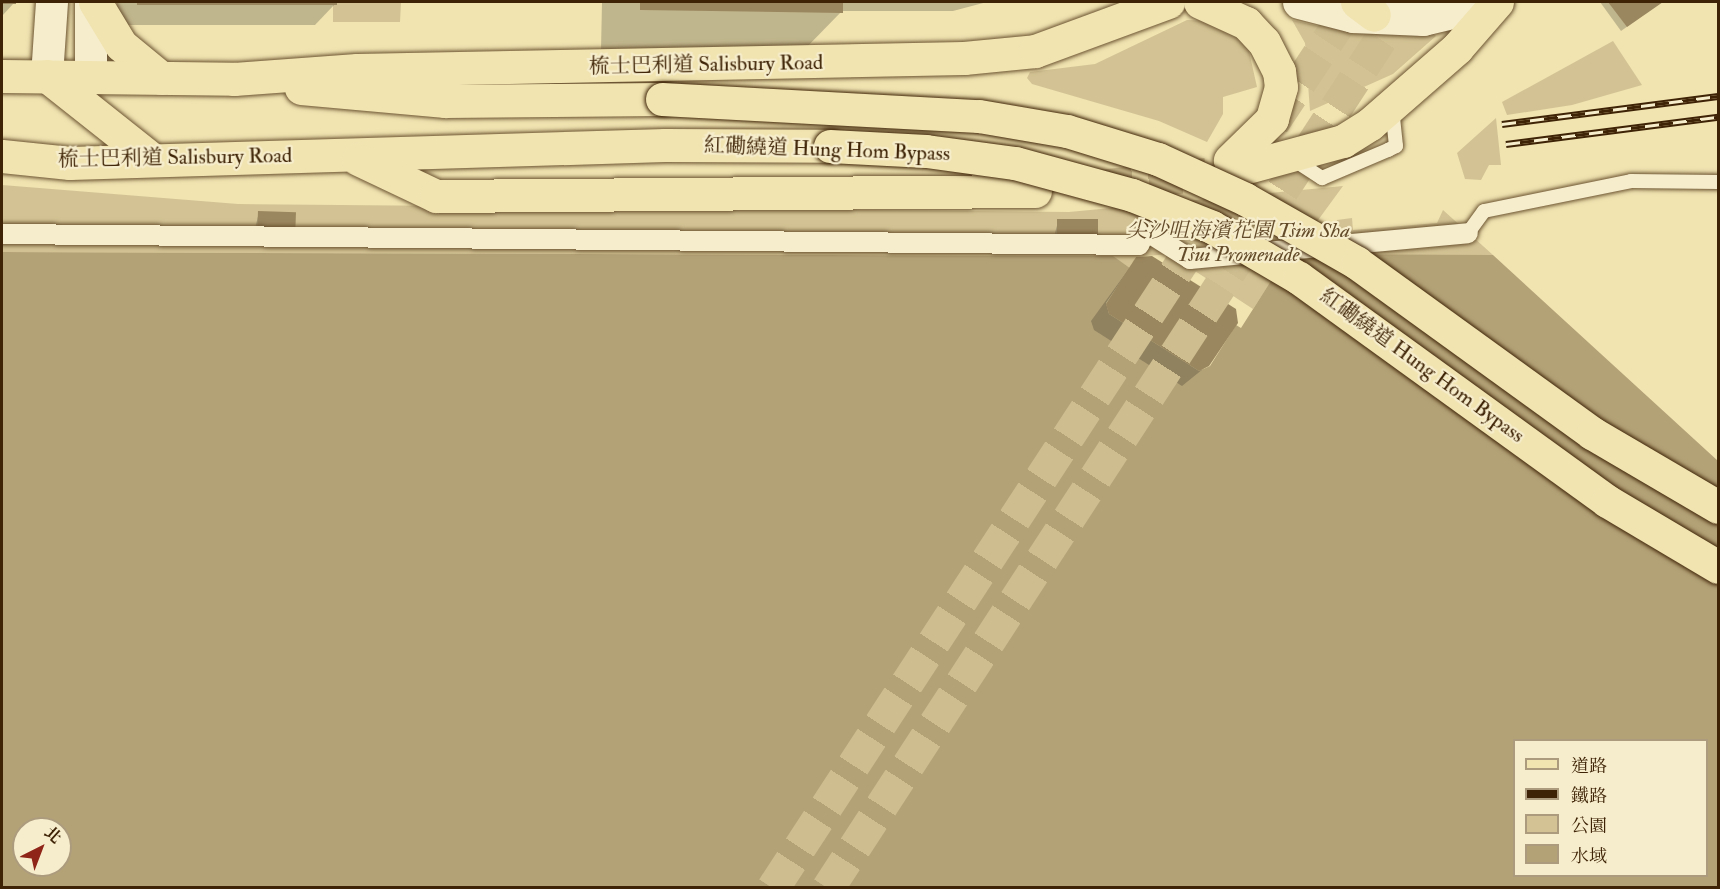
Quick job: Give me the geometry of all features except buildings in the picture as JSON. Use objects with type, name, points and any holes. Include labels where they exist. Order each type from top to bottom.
[{"type":"main road","points":[[93,2],[121,45],[161,78]]},
{"type":"main road","points":[[1069,40],[1104,2]]},
{"type":"main road","name":"梳士巴利道 Salisbury Road","points":[[2,76],[91,79],[234,79],[357,70],[964,58],[1035,51],[1168,2]]},
{"type":"main road","points":[[1200,2],[1246,23],[1264,42],[1279,71],[1281,87],[1272,119],[1233,165],[1290,158],[1342,141],[1402,99],[1495,2]]},
{"type":"main road","points":[[1299,2],[1318,11],[1365,8],[1423,19],[1495,2]]},
{"type":"main road","points":[[47,76],[153,160]]},
{"type":"main road","name":"梳士巴利道 Salisbury Road","points":[[234,79],[445,101]]},
{"type":"main road","name":"紅磡繞道 Hung Hom Bypass","points":[[445,101],[662,99],[979,116],[1067,131],[1158,159],[1245,199],[1358,263],[1592,433],[1719,507]]},
{"type":"main road","name":"紅磡繞道 Hung Hom Bypass","points":[[433,156],[665,145],[959,154],[1043,170],[1157,204],[1241,242],[1299,278],[1607,501],[1719,567]]},
{"type":"main road","name":"梳士巴利道 Salisbury Road","points":[[349,154],[436,196],[1035,191]]},
{"type":"main road","name":"梳士巴利道 Salisbury Road","points":[[2,156],[70,163],[349,154],[433,156]]},
{"type":"street","points":[[47,76],[52,2]]},
{"type":"street","points":[[91,79],[93,2]]},
{"type":"street","points":[[2,234],[1139,244],[1146,231],[1190,259],[1468,233]]},
{"type":"lane","points":[[1468,233],[1484,211],[1631,181],[1719,182]]},
{"type":"green space","points":[[333,2],[401,2],[400,22],[333,22]]},
{"type":"green space","points":[[1187,20],[1212,21],[1234,32],[1248,47],[1257,87],[1223,97],[1223,114],[1207,142],[1159,121],[1032,84],[1027,78],[1030,72],[1095,64]]},
{"type":"green space","points":[[1292,20],[1353,34],[1426,27],[1436,36],[1393,74],[1310,111],[1305,43]]},
{"type":"green space","points":[[1613,41],[1642,85],[1572,105],[1507,115],[1502,102]]},
{"type":"green space","points":[[1496,118],[1501,165],[1489,165],[1481,180],[1465,179],[1457,153]]},
{"type":"green space","name":"尖沙咀海濱花園 Tsim Sha Tsui Promenade","points":[[2,185],[238,204],[1069,212],[1343,186],[1313,227],[1327,235],[1337,220],[1352,218],[1353,230],[1437,223],[1443,210],[1493,255],[1288,255],[1253,309],[1169,254],[1136,257],[1130,268],[1112,256],[2,252]]},
{"type":"water","points":[[2,252],[1113,256],[1130,268],[1106,303],[1109,314],[1199,371],[1210,366],[1236,325],[1241,328],[1288,254],[1493,255],[1718,461],[1718,887],[2,888]]},
{"type":"tunnel","points":[[1273,123],[1353,2]]},
{"type":"tunnel","points":[[828,888],[1405,2]]},
{"type":"tunnel","points":[[773,888],[1243,169]]},
{"type":"tunnel","points":[[1100,186],[1206,174]]},
{"type":"railway","points":[[1502,124],[1718,96]]},
{"type":"railway","points":[[1506,144],[1718,117]]}]
